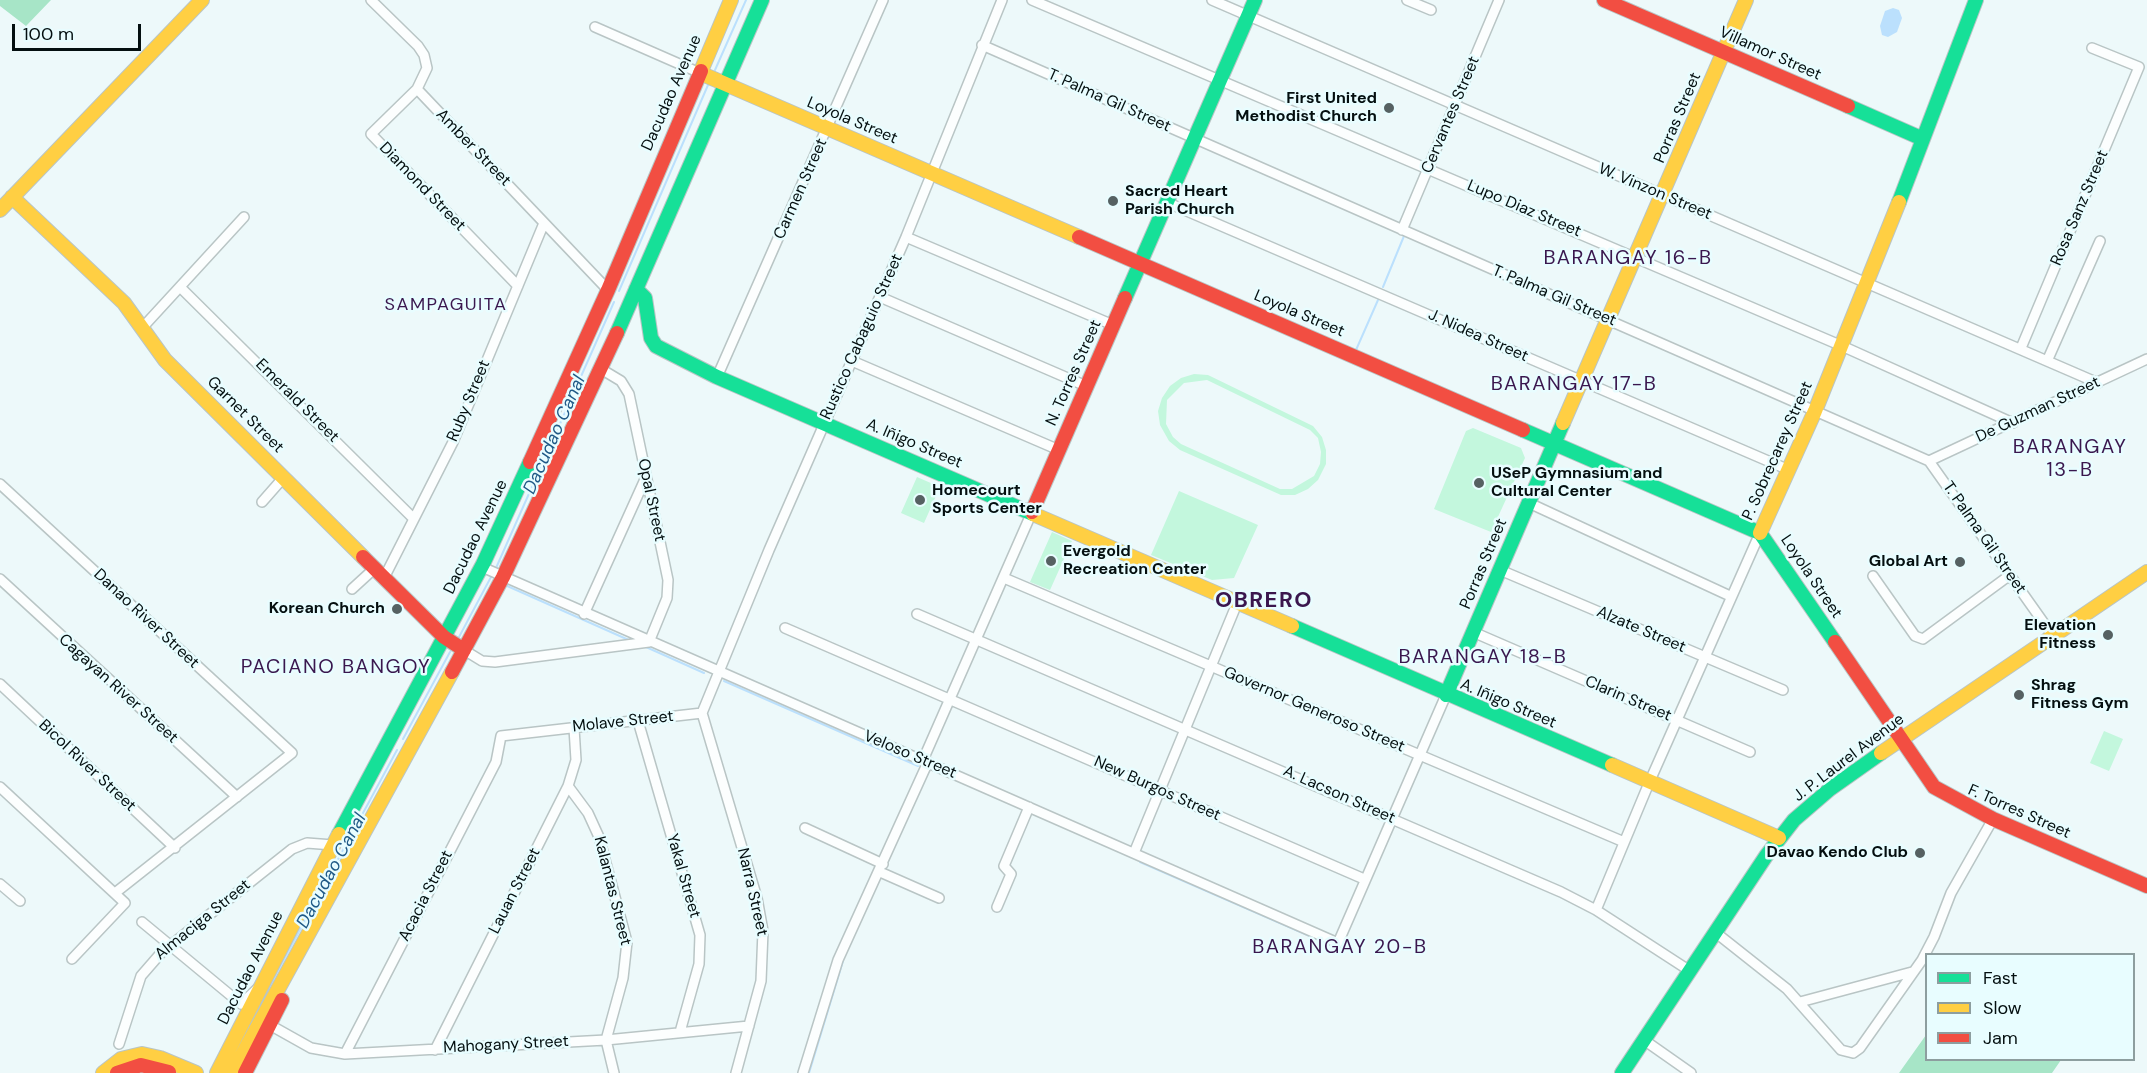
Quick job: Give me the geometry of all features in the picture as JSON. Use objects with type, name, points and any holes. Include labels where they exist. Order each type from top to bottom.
[{"type":"main road","points":[[0,210],[202,0]]},
{"type":"main road","name":"Dacudao Avenue","points":[[218,1073],[258,988],[482,567],[535,455],[608,290],[731,0]]},
{"type":"main road","name":"Dacudao Avenue","points":[[232,1073],[502,578],[601,369],[762,0]]},
{"type":"main road","name":"N. Torres Street","points":[[1032,512],[1255,0]]},
{"type":"main road","name":"Villamor Street","points":[[1604,0],[1923,138]]},
{"type":"main road","name":"Porras Street","points":[[1446,695],[1746,0]]},
{"type":"main road","name":"P. Sobrecarey Street","points":[[1760,533],[1790,470],[1868,284],[1976,0]]},
{"type":"main road","name":"Loyola Street","points":[[699,73],[1760,533],[1900,740]]},
{"type":"main road","name":"Garnet Street","points":[[12,197],[124,303],[165,360],[444,637],[464,650]]},
{"type":"main road","name":"A. Iñigo Street","points":[[636,289],[645,298],[651,338],[656,345],[717,377],[1779,838]]},
{"type":"main road","name":"J. P. Laurel Avenue","points":[[1622,1073],[1715,932],[1779,838],[1794,820],[1821,796],[1900,740],[2147,572]]},
{"type":"main road","name":"F. Torres Street","points":[[1900,740],[1938,791],[1993,819],[2147,886]]},
{"type":"main road","points":[[387,743],[408,754]]},
{"type":"main road","name":"Dacudao Avenue","points":[[245,1073],[283,997],[286,977]]},
{"type":"main road","points":[[103,1073],[121,1059],[142,1054],[160,1058],[196,1073]]},
{"type":"main road","points":[[117,1073],[141,1065],[172,1073]]},
{"type":"street","points":[[371,0],[424,55],[426,75],[417,89]]},
{"type":"street","name":"Carmen Street","points":[[717,377],[883,0]]},
{"type":"street","name":"Rustico Cabaguio Street","points":[[719,673],[906,237],[1002,0]]},
{"type":"street","name":"Lupo Diaz Street","points":[[1032,0],[1842,346],[2013,423]]},
{"type":"street","name":"W. Vinzon Street","points":[[1212,0],[1868,284],[2048,359],[2098,383]]},
{"type":"street","points":[[1407,0],[1431,10]]},
{"type":"street","name":"Cervantes Street","points":[[1402,230],[1499,0]]},
{"type":"street","name":"Loyola Street","points":[[595,27],[699,73]]},
{"type":"street","name":"T. Palma Gil Street","points":[[982,45],[1929,460],[2053,636]]},
{"type":"street","name":"Rosa Sanz Street","points":[[2021,348],[2139,67],[2092,48]]},
{"type":"street","name":"Amber Street","points":[[417,89],[608,290]]},
{"type":"street","name":"Diamond Street","points":[[417,89],[371,134],[518,286]]},
{"type":"street","name":"J. Nidea Street","points":[[1166,202],[1790,470]]},
{"type":"street","points":[[142,327],[244,217]]},
{"type":"street","name":"Ruby Street","points":[[380,571],[413,518],[453,442],[544,223]]},
{"type":"street","points":[[906,237],[1113,326]]},
{"type":"street","points":[[2048,359],[2100,241]]},
{"type":"street","name":"Emerald Street","points":[[180,286],[413,518]]},
{"type":"street","points":[[880,297],[1086,386]]},
{"type":"street","name":"De Guzman Street","points":[[1929,460],[2147,359]]},
{"type":"street","points":[[852,361],[1059,450]]},
{"type":"street","name":"Opal Street","points":[[601,369],[616,376],[629,394],[668,580],[667,598],[649,642]]},
{"type":"street","points":[[262,502],[284,477]]},
{"type":"street","points":[[584,614],[645,477]]},
{"type":"street","name":"Danao River Street","points":[[0,484],[292,753],[237,797]]},
{"type":"street","points":[[1529,503],[1730,596]]},
{"type":"street","name":"N. Torres Street","points":[[803,1073],[842,951],[881,868],[951,698],[1032,512]]},
{"type":"street","name":"P. Sobrecarey Street","points":[[1596,910],[1730,596],[1760,533]]},
{"type":"street","name":"Veloso Street","points":[[482,567],[502,578],[926,761],[1338,943]]},
{"type":"street","name":"Alzate Street","points":[[1500,570],[1783,690]]},
{"type":"street","points":[[352,589],[380,571]]},
{"type":"street","points":[[1873,576],[1915,636],[1923,639],[2010,575]]},
{"type":"street","name":"Governor Generoso Street","points":[[1004,578],[1624,842]]},
{"type":"street","name":"Cagayan River Street","points":[[0,579],[237,797]]},
{"type":"street","points":[[1134,853],[1238,602]]},
{"type":"street","name":"A. Lacson Street","points":[[917,614],[1186,728],[1596,910],[1690,971]]},
{"type":"street","name":"New Burgos Street","points":[[785,628],[951,698],[1364,879]]},
{"type":"street","name":"Clarin Street","points":[[1473,632],[1750,752]]},
{"type":"street","points":[[464,650],[482,661],[495,662],[649,642]]},
{"type":"street","points":[[702,713],[719,673]]},
{"type":"street","name":"Bicol River Street","points":[[0,684],[175,848]]},
{"type":"street","name":"Porras Street","points":[[1338,943],[1446,695]]},
{"type":"street","name":"Molave Street","points":[[501,736],[702,713]]},
{"type":"street","name":"Narra Street","points":[[702,713],[761,917],[763,966],[735,1073]]},
{"type":"street","name":"Yakal Street","points":[[638,720],[700,935],[699,964],[680,1032]]},
{"type":"street","name":"Lauan Street","points":[[435,1050],[568,786],[576,760],[574,728]]},
{"type":"street","name":"Acacia Street","points":[[345,1054],[496,762],[501,736]]},
{"type":"street","name":"Kalantas Street","points":[[568,786],[588,813],[599,837],[627,942],[623,978],[606,1040],[614,1073]]},
{"type":"street","points":[[0,787],[125,903],[72,959]]},
{"type":"street","points":[[115,893],[237,797]]},
{"type":"street","points":[[997,907],[1011,874],[1004,866],[1029,807]]},
{"type":"street","points":[[1715,932],[1757,963],[1800,1002],[1841,1050],[1853,1053],[1860,1048],[1934,937],[1951,893],[1993,819]]},
{"type":"street","points":[[805,828],[939,898]]},
{"type":"street","name":"Almaciga Street","points":[[119,1044],[141,976],[170,945],[292,849],[307,843],[333,846]]},
{"type":"street","points":[[0,884],[20,901]]},
{"type":"street","points":[[142,921],[241,1004],[258,988]]},
{"type":"street","points":[[1800,1002],[1912,972]]},
{"type":"street","name":"Mahogany Street","points":[[270,1025],[311,1047],[345,1054],[606,1040],[749,1026]]},
{"type":"street","points":[[1644,1040],[1691,1073]]},
{"type":"green space","points":[[0,0],[51,0],[26,26],[0,6]]},
{"type":"green space","points":[[1194,374],[1208,375],[1313,426],[1322,437],[1326,450],[1326,464],[1318,480],[1308,489],[1295,495],[1281,495],[1180,450],[1169,441],[1160,425],[1158,411],[1162,398],[1170,386],[1181,378]],"holes":[[[1207,380],[1310,430],[1318,438],[1321,452],[1320,464],[1314,476],[1292,489],[1280,489],[1181,444],[1173,437],[1166,424],[1167,400],[1184,383]]]},
{"type":"green space","name":"USeP Gymnasium and Cultural Center","points":[[1473,428],[1521,448],[1525,458],[1491,532],[1434,509],[1466,431]]},
{"type":"green space","name":"Homecourt Sports Center","points":[[917,477],[940,487],[924,523],[901,513]]},
{"type":"green space","points":[[1179,491],[1258,525],[1234,578],[1212,580],[1151,555]]},
{"type":"green space","name":"Evergold Recreation Center","points":[[1052,532],[1072,541],[1050,590],[1030,582]]},
{"type":"green space","points":[[2104,731],[2123,739],[2109,771],[2090,763]]},
{"type":"green space","points":[[1925,1036],[1925,1061],[2060,1061],[2052,1073],[1899,1073]]},
{"type":"water","points":[[1893,8],[1899,10],[1902,18],[1897,32],[1888,37],[1882,35],[1880,26],[1885,11]]},
{"type":"waterway","name":"Dacudao Canal","points":[[715,70],[746,0]]},
{"type":"waterway","name":"Dacudao Canal","points":[[619,291],[708,85]]},
{"type":"waterway","points":[[1383,287],[1404,236]]},
{"type":"waterway","points":[[1356,350],[1378,300]]},
{"type":"waterway","name":"Dacudao Canal","points":[[496,568],[614,302]]},
{"type":"waterway","name":"Dacudao Canal","points":[[459,637],[491,577]]},
{"type":"waterway","points":[[505,585],[631,641]]},
{"type":"waterway","points":[[646,647],[704,673]]},
{"type":"waterway","name":"Dacudao Canal","points":[[403,739],[450,652]]},
{"type":"waterway","points":[[724,681],[918,766]]},
{"type":"waterway","name":"Dacudao Canal","points":[[267,991],[397,750]]},
{"type":"waterway","points":[[1140,862],[1321,941]]},
{"type":"waterway","points":[[809,1073],[843,961]]},
{"type":"traffic: fast","points":[[617,333],[762,0]]},
{"type":"traffic: fast","points":[[1125,298],[1255,0]]},
{"type":"traffic: fast","points":[[1899,202],[1976,0]]},
{"type":"traffic: fast","points":[[1848,106],[1923,139]]},
{"type":"traffic: fast","points":[[636,289],[645,298],[651,338],[656,346],[717,377],[1033,514]]},
{"type":"traffic: fast","points":[[1446,695],[1563,423]]},
{"type":"traffic: fast","points":[[1523,430],[1760,533],[1835,642]]},
{"type":"traffic: fast","points":[[339,834],[483,564],[530,462]]},
{"type":"traffic: fast","points":[[1292,626],[1612,765]]},
{"type":"traffic: fast","points":[[1622,1073],[1766,856],[1794,820],[1830,789],[1881,753]]},
{"type":"traffic: slow","points":[[0,210],[202,0]]},
{"type":"traffic: slow","points":[[701,71],[731,0]]},
{"type":"traffic: slow","points":[[1563,423],[1746,0]]},
{"type":"traffic: slow","points":[[700,73],[1079,237]]},
{"type":"traffic: slow","points":[[12,197],[124,303],[165,360],[363,557]]},
{"type":"traffic: slow","points":[[1760,533],[1815,411],[1899,202]]},
{"type":"traffic: slow","points":[[1033,514],[1292,626]]},
{"type":"traffic: slow","points":[[1881,753],[2147,572]]},
{"type":"traffic: slow","points":[[232,1073],[452,672]]},
{"type":"traffic: slow","points":[[1612,765],[1779,838]]},
{"type":"traffic: slow","points":[[217,1073],[339,834]]},
{"type":"traffic: slow","points":[[103,1073],[121,1059],[142,1054],[160,1058],[196,1073]]},
{"type":"traffic: jam","points":[[1604,0],[1848,106]]},
{"type":"traffic: jam","points":[[530,462],[608,290],[701,71]]},
{"type":"traffic: jam","points":[[1079,237],[1523,430]]},
{"type":"traffic: jam","points":[[1032,512],[1125,298]]},
{"type":"traffic: jam","points":[[452,672],[503,577],[617,333]]},
{"type":"traffic: jam","points":[[363,557],[444,637],[464,650]]},
{"type":"traffic: jam","points":[[1835,642],[1934,787],[1993,819],[2147,886]]},
{"type":"traffic: jam","points":[[245,1073],[282,1000]]},
{"type":"traffic: jam","points":[[117,1073],[141,1065],[169,1072]]},
{"type":"place","name":"First United Methodist Church","points":[[1389,108]]},
{"type":"place","name":"Sacred Heart Parish Church","points":[[1113,201]]},
{"type":"place","name":"USeP Gymnasium and Cultural Center","points":[[1479,483]]},
{"type":"place","name":"Homecourt Sports Center","points":[[920,500]]},
{"type":"place","name":"Evergold Recreation Center","points":[[1051,561]]},
{"type":"place","name":"Global Art","points":[[1960,562]]},
{"type":"place","name":"Korean Church","points":[[397,609]]},
{"type":"place","name":"Elevation Fitness","points":[[2108,635]]},
{"type":"place","name":"Shrag Fitness Gym","points":[[2019,695]]},
{"type":"place","name":"Davao Kendo Club","points":[[1920,853]]},
{"type":"district","name":"BARANGAY 16-B","points":[[1628,259]]},
{"type":"district","name":"SAMPAGUITA","points":[[446,305]]},
{"type":"district","name":"BARANGAY 17-B","points":[[1574,385]]},
{"type":"district","name":"BARANGAY 13-B","points":[[2070,460]]},
{"type":"district","name":"OBRERO","points":[[1264,601]]},
{"type":"district","name":"BARANGAY 18-B","points":[[1483,658]]},
{"type":"district","name":"PACIANO BANGOY","points":[[336,668]]},
{"type":"district","name":"BARANGAY 20-B","points":[[1340,948]]}]
